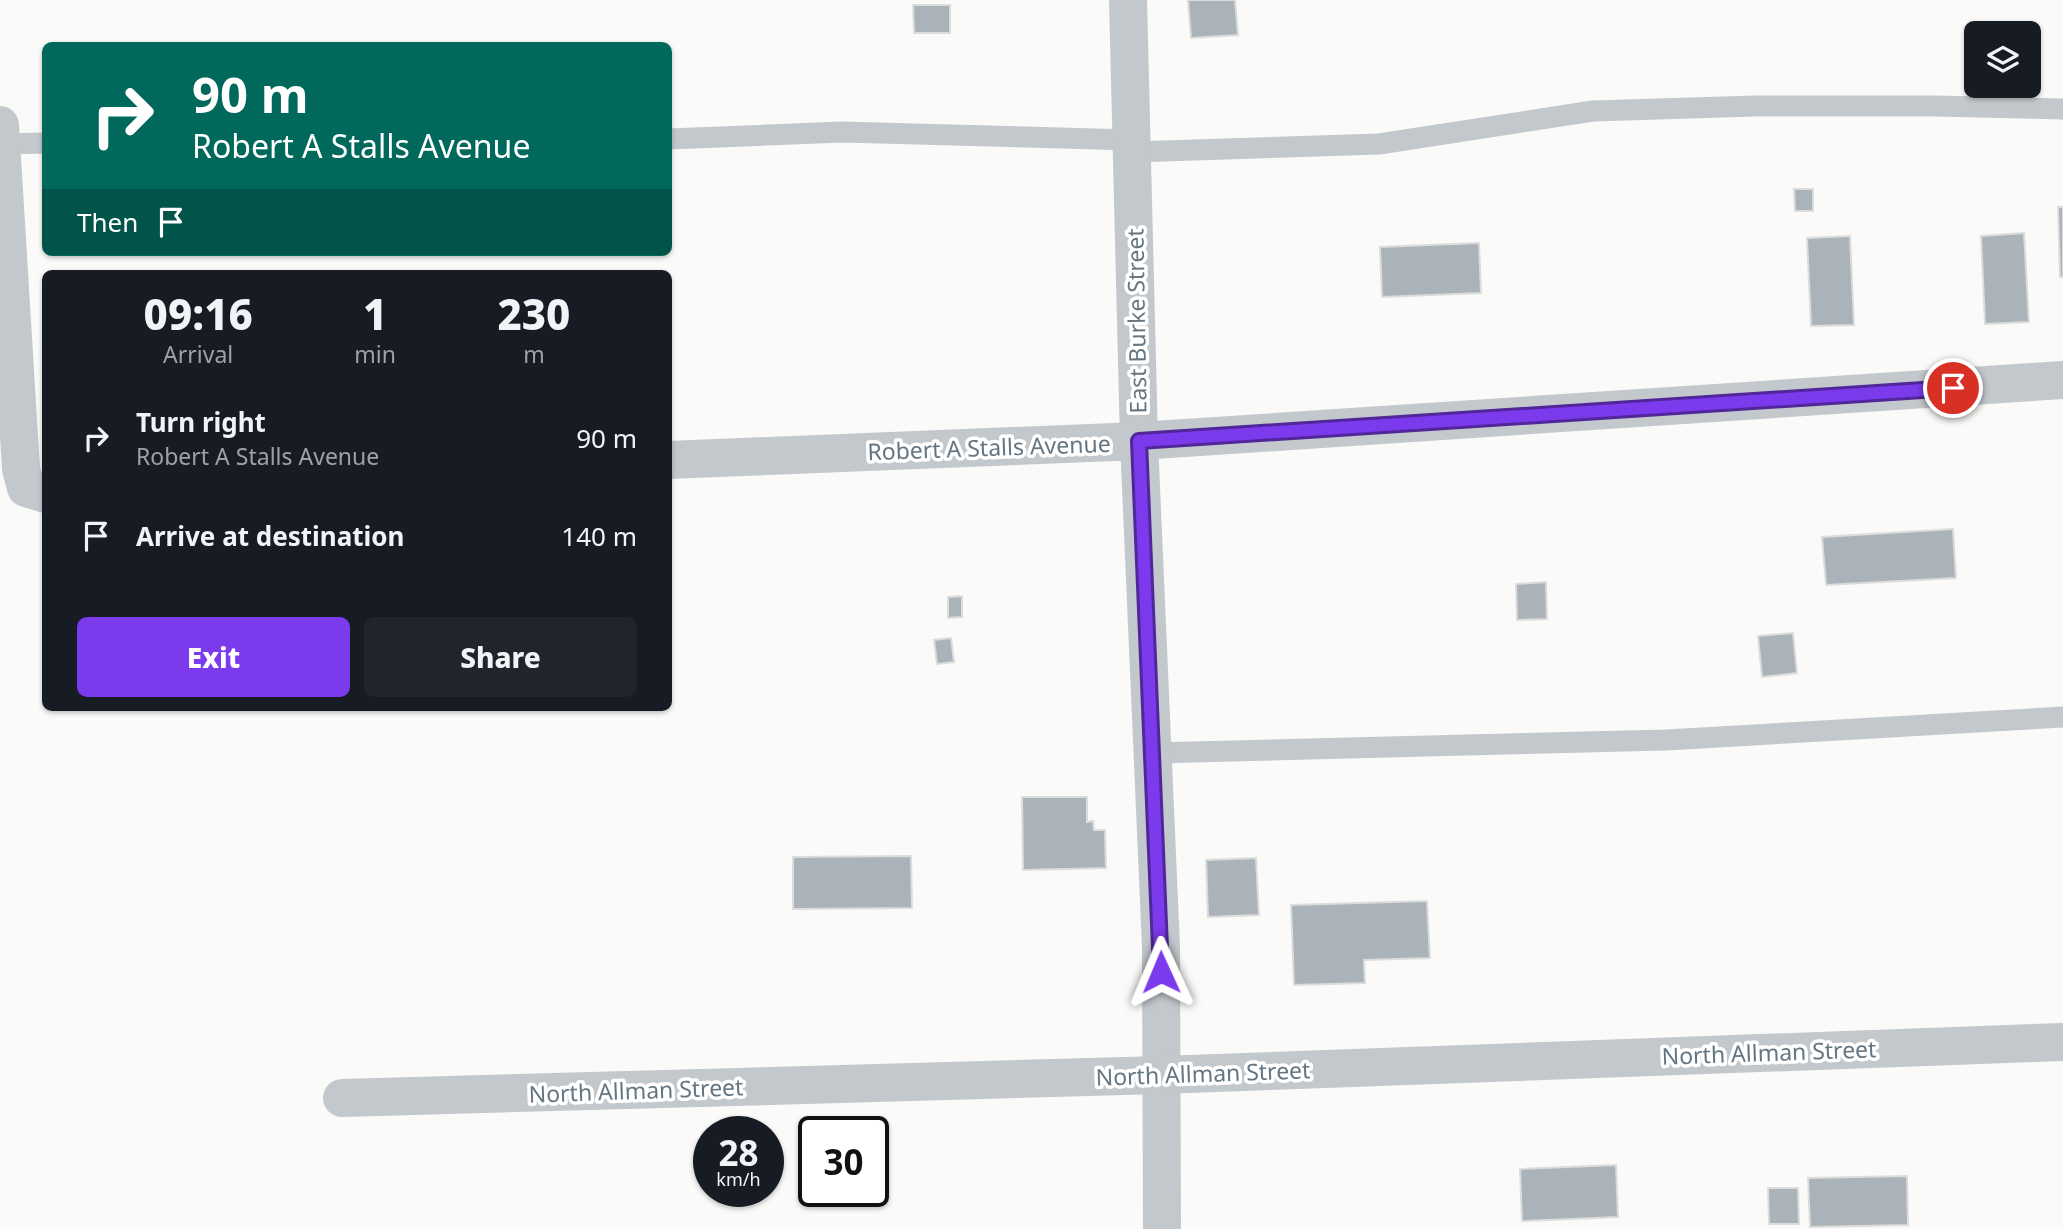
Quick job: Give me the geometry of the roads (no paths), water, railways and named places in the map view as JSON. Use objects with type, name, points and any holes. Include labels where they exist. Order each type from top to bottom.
[{"type":"street","name":"East Burke Street","points":[[1128,0],[1139,441],[1161,947],[1162,1229]]},
{"type":"street","points":[[1,135],[21,469],[36,491]]},
{"type":"street","name":"Robert A Stalls Avenue","points":[[672,460],[1139,441],[2063,380]]},
{"type":"street","name":"North Allman Street","points":[[342,1098],[1161,1075],[2063,1042]]},
{"type":"lane","points":[[672,139],[842,132],[1132,146],[1379,144],[1593,111],[1755,106],[2063,109]]},
{"type":"lane","points":[[1,135],[42,142]]},
{"type":"lane","points":[[1153,753],[1666,740],[2063,718]]}]
